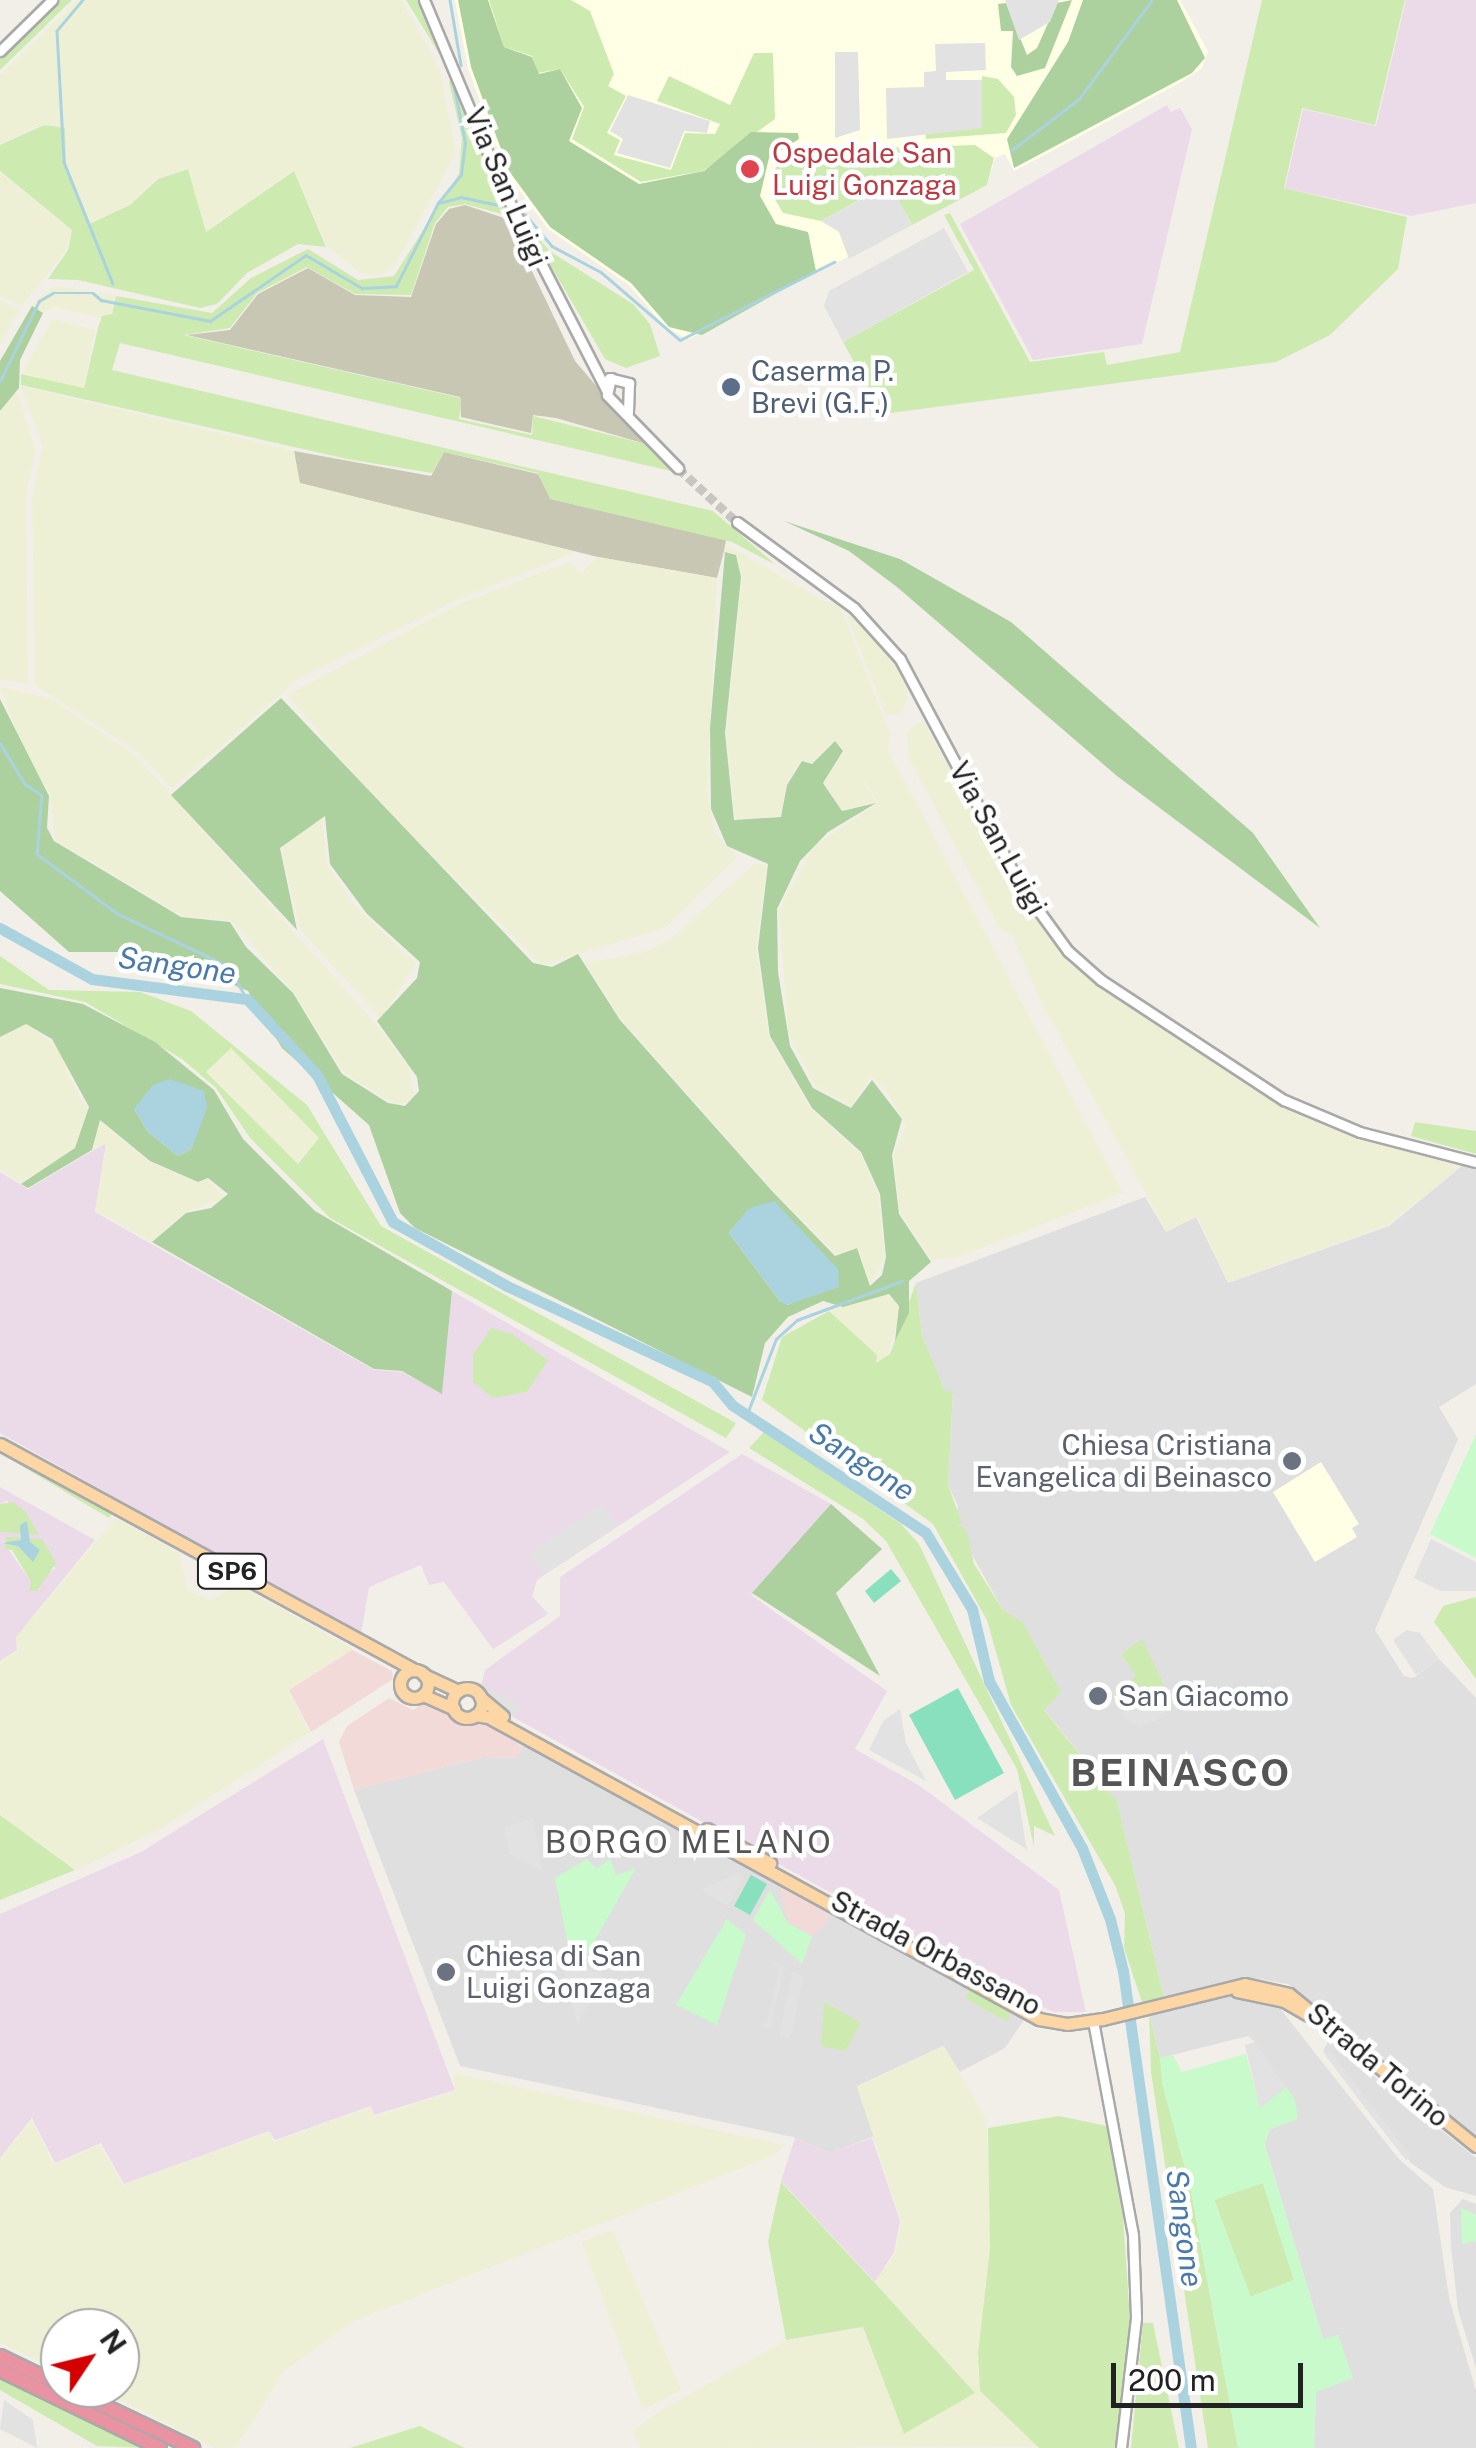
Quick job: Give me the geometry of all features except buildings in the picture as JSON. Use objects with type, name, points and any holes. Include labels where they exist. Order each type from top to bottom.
[{"type":"highway","points":[[0,2356],[40,2375]]},
{"type":"highway","points":[[0,2370],[160,2448]]},
{"type":"highway","points":[[109,2408],[193,2448]]},
{"type":"main road","name":"SP6","points":[[0,1444],[419,1672]]},
{"type":"main road","name":"SP6","points":[[389,1658],[402,1677]]},
{"type":"main road","points":[[419,1672],[423,1695]]},
{"type":"main road","points":[[419,1672],[458,1691],[454,1709],[423,1695],[406,1695],[402,1677],[419,1672]]},
{"type":"main road","name":"Strada Orbassano","points":[[458,1691],[470,1688],[491,1709],[1021,2002],[1093,2020]]},
{"type":"main road","points":[[474,1715],[480,1697]]},
{"type":"main road","name":"Strada Orbassano","points":[[454,1709],[488,1716],[1031,2016],[1058,2024],[1093,2020]]},
{"type":"main road","name":"Strada Torino","points":[[1093,2020],[1259,1984],[1295,1997],[1476,2146]]},
{"type":"main road","name":"Strada Torino","points":[[1218,1991],[1258,1993],[1300,2009],[1476,2156]]},
{"type":"street","points":[[0,51],[52,0]]},
{"type":"street","name":"Via San Luigi","points":[[424,0],[504,191],[565,318],[598,370],[607,392],[620,401],[631,420],[678,468]]},
{"type":"street","name":"Via San Luigi","points":[[598,370],[629,383],[620,401]]},
{"type":"street","points":[[607,392],[611,378]]},
{"type":"street","name":"Via San Luigi","points":[[737,522],[833,590],[900,660],[1020,886],[1068,951],[1101,980],[1284,1100],[1360,1132],[1476,1162]]},
{"type":"street","points":[[1093,2020],[1133,2234],[1136,2318],[1122,2448]]},
{"type":"shaded area","points":[[77,0],[402,0],[440,70],[456,153],[395,265],[380,275],[361,273],[327,246],[294,170],[206,231],[188,168],[157,178],[130,204],[89,223],[67,164],[65,128],[43,124],[0,144],[0,75]]},
{"type":"shaded area","name":"Ospedale San Luigi Gonzaga","points":[[455,0],[1180,0],[1208,51],[1202,68],[1183,81],[1014,171],[1005,154],[995,158],[987,185],[689,339],[667,329],[629,285],[548,229],[506,172],[468,68]]},
{"type":"shaded area","points":[[1005,0],[1059,0],[1050,22],[1019,40]]},
{"type":"shaded area","points":[[1406,0],[1476,0],[1476,203],[1411,216],[1285,188],[1303,109],[1376,126]]},
{"type":"shaded area","points":[[985,43],[986,70],[946,72],[946,80],[982,80],[982,128],[887,139],[886,88],[924,87],[924,72],[936,71],[935,44]]},
{"type":"shaded area","points":[[835,52],[858,52],[860,130],[835,138]]},
{"type":"shaded area","points":[[628,95],[710,121],[707,133],[684,131],[670,168],[617,153],[623,139],[610,131]]},
{"type":"shaded area","points":[[1167,105],[1171,112],[1180,108],[1192,129],[1142,344],[1033,360],[960,224]]},
{"type":"shaded area","points":[[0,172],[71,230],[67,249],[22,306],[0,296]]},
{"type":"shaded area","points":[[890,184],[912,225],[849,259],[839,232],[821,221]]},
{"type":"shaded area","points":[[465,205],[507,219],[575,361],[646,444],[556,418],[533,415],[531,433],[461,417],[460,397],[187,335],[230,330],[258,294],[308,268],[355,295],[411,297],[436,224],[449,209]]},
{"type":"shaded area","points":[[944,228],[968,272],[843,342],[824,306],[829,291]]},
{"type":"shaded area","points":[[53,286],[115,295],[111,314],[100,318],[55,307],[44,312],[32,305]]},
{"type":"shaded area","points":[[0,299],[20,310],[0,344]]},
{"type":"shaded area","points":[[52,319],[95,330],[83,388],[22,373]]},
{"type":"shaded area","points":[[21,386],[294,451],[300,483],[576,552],[457,600],[298,679],[172,789],[140,754],[35,685],[32,495],[43,447]]},
{"type":"shaded area","points":[[17,391],[35,449],[26,495],[28,684],[0,679],[0,413]]},
{"type":"shaded area","points":[[294,451],[431,476],[444,452],[538,474],[551,499],[726,540],[717,578],[598,557],[299,483]]},
{"type":"shaded area","points":[[727,545],[826,602],[838,601],[890,734],[888,750],[1123,1193],[956,1258],[932,1260],[900,1213],[894,1155],[906,1125],[886,1090],[871,1077],[851,1106],[815,1086],[788,1032],[779,910],[814,846],[878,803],[856,766],[876,802],[842,810],[824,783],[844,751],[835,740],[811,763],[801,760],[786,785],[781,816],[735,819],[726,733],[742,577],[737,555],[724,551]]},
{"type":"shaded area","points":[[598,557],[717,578],[707,791],[714,832],[737,857],[665,928],[542,965],[365,788],[287,695],[459,604],[568,562],[581,573]]},
{"type":"shaded area","points":[[851,613],[902,672],[908,698],[901,714],[886,715],[847,616]]},
{"type":"shaded area","points":[[0,687],[51,699],[137,757],[375,1023],[409,1068],[414,1096],[398,1106],[344,1073],[294,993],[231,920],[182,916],[55,840],[50,795],[22,748]]},
{"type":"shaded area","points":[[923,721],[1018,894],[1084,974],[1286,1108],[1348,1135],[1461,1166],[1388,1225],[1228,1282],[1197,1216],[1166,1231],[1037,994],[1012,935],[999,928],[908,757],[907,731]]},
{"type":"shaded area","points":[[322,819],[327,865],[354,905],[416,963],[381,1019],[301,931],[282,854],[286,843]]},
{"type":"shaded area","points":[[754,864],[767,865],[756,948],[769,1037],[811,1109],[860,1153],[878,1195],[885,1257],[870,1284],[858,1247],[836,1254],[774,1191],[621,1019],[585,963],[645,952],[672,938]]},
{"type":"shaded area","points":[[26,1024],[63,1050],[68,1075],[89,1112],[75,1148],[21,1183],[0,1170],[0,1038]]},
{"type":"shaded area","points":[[231,1047],[320,1138],[297,1164],[206,1071]]},
{"type":"shaded area","points":[[100,1121],[149,1162],[198,1183],[207,1179],[225,1198],[185,1212],[151,1242],[95,1211],[107,1143],[93,1150]]},
{"type":"shaded area","points":[[106,1143],[95,1212],[374,1370],[402,1372],[442,1393],[452,1291],[730,1452],[537,1580],[532,1596],[548,1614],[493,1649],[444,1582],[429,1585],[421,1565],[369,1587],[361,1635],[0,1433],[0,1172],[28,1189]]},
{"type":"shaded area","points":[[1463,1165],[1476,1167],[1476,1384],[1439,1407],[1458,1439],[1375,1630],[1404,1676],[1413,1678],[1439,1659],[1476,1698],[1476,2142],[1288,1984],[1253,1978],[1164,1997],[1117,1801],[1044,1709],[1049,1672],[1023,1624],[1003,1610],[956,1526],[958,1506],[948,1485],[953,1393],[945,1391],[922,1335],[916,1283],[1145,1197],[1166,1232],[1196,1217],[1228,1283],[1389,1226]]},
{"type":"shaded area","points":[[882,1293],[897,1301],[897,1324],[888,1356],[875,1364],[829,1311]]},
{"type":"shaded area","points":[[742,1454],[831,1504],[751,1595],[887,1691],[855,1749],[920,1786],[1059,1890],[1086,2012],[1054,2012],[1025,2000],[493,1706],[480,1690],[485,1670],[560,1616],[560,1577]]},
{"type":"shaded area","points":[[1321,1462],[1359,1524],[1352,1528],[1357,1537],[1315,1562],[1273,1492]]},
{"type":"shaded area","points":[[0,1487],[95,1540],[16,1637],[17,1650],[0,1661],[0,1532],[38,1534],[7,1501],[0,1504]],"holes":[[[2,1540],[56,1568],[31,1582]]]},
{"type":"shaded area","points":[[602,1504],[617,1525],[543,1575],[529,1553]]},
{"type":"shaded area","points":[[116,1518],[180,1553],[187,1590],[210,1600],[239,1585],[353,1649],[288,1690],[310,1733],[157,1831],[76,1870],[0,1814],[0,1662],[18,1650],[16,1637]]},
{"type":"shaded area","points":[[1431,1539],[1476,1562],[1476,1591],[1441,1591],[1414,1578]]},
{"type":"shaded area","points":[[1407,1630],[1420,1633],[1439,1659],[1416,1675],[1393,1640]]},
{"type":"shaded area","points":[[352,1650],[392,1671],[393,1679],[311,1732],[289,1690]]},
{"type":"shaded area","points":[[479,1682],[522,1706],[516,1716],[491,1702]]},
{"type":"shaded area","points":[[1172,1687],[1180,1702],[1165,1709],[1167,1716],[1139,1726],[1121,1714]]},
{"type":"shaded area","points":[[389,1698],[413,1710],[426,1702],[462,1724],[487,1723],[523,1747],[516,1758],[484,1757],[354,1790],[339,1742],[347,1726]]},
{"type":"shaded area","points":[[900,1709],[906,1743],[926,1781],[869,1750],[883,1721]]},
{"type":"shaded area","points":[[323,1739],[455,2090],[374,2115],[371,2106],[275,2140],[269,2131],[124,2184],[101,2143],[55,2163],[32,2118],[0,2158],[0,1914],[141,1852]]},
{"type":"shaded area","points":[[526,1742],[1026,2017],[1005,2048],[960,2072],[943,2046],[857,2086],[875,2136],[830,2153],[793,2137],[460,2066],[354,1790],[484,1757],[515,1758]]},
{"type":"shaded area","points":[[1201,1755],[1195,1778],[1169,1786],[1162,1769]]},
{"type":"shaded area","points":[[1017,1790],[1026,1845],[1028,1850],[977,1818]]},
{"type":"shaded area","points":[[533,1819],[543,1872],[510,1854],[504,1827]]},
{"type":"shaded area","points":[[738,1873],[744,1877],[728,1906],[701,1890]]},
{"type":"shaded area","points":[[779,1884],[831,1913],[812,1936],[788,1923]]},
{"type":"shaded area","points":[[561,1954],[603,1976],[577,2025]]},
{"type":"shaded area","points":[[773,1963],[785,1966],[770,2029],[759,2027],[767,2022],[779,1970]]},
{"type":"shaded area","points":[[792,1972],[804,1976],[790,2039],[779,2036]]},
{"type":"shaded area","points":[[1239,1993],[1278,2006],[1398,2158],[1433,2189],[1449,2298],[1476,2391],[1476,2448],[1314,2448],[1316,2392],[1353,2377],[1323,2339],[1265,2145],[1269,2130],[1255,2042],[1248,2036],[1160,2058],[1149,2012]]},
{"type":"shaded area","points":[[1329,2040],[1476,2158],[1476,2196],[1445,2187],[1411,2163],[1323,2051]]},
{"type":"shaded area","points":[[1255,2042],[1286,2087],[1260,2109],[1245,2045]]},
{"type":"shaded area","points":[[944,2046],[986,2119],[1002,2408],[1037,2446],[641,2448],[633,2431],[658,2412],[784,2341],[863,2328],[904,2434],[975,2393],[875,2282],[895,2253],[901,2221],[857,2087]]},
{"type":"shaded area","points":[[1330,2051],[1412,2157],[1406,2160],[1366,2109],[1325,2055]]},
{"type":"shaded area","points":[[452,2075],[784,2145],[775,2155],[352,2322],[284,2371],[236,2448],[215,2448],[136,2408],[140,2408],[140,2308],[40,2308],[40,2361],[0,2343],[0,2159],[32,2120],[54,2165],[100,2145],[123,2185],[269,2132],[274,2142],[370,2107],[374,2117],[456,2091]]},
{"type":"shaded area","points":[[795,2138],[830,2153],[872,2138],[900,2221],[894,2252],[875,2282],[781,2181]]},
{"type":"shaded area","points":[[1463,2199],[1476,2204],[1476,2368],[1458,2310],[1451,2247],[1450,2213]]},
{"type":"shaded area","points":[[613,2230],[681,2390],[643,2410],[582,2242]]},
{"type":"shaded area","points":[[4,2400],[33,2420],[37,2448],[0,2429]]},
{"type":"green space","points":[[60,0],[72,0],[0,70],[0,59]]},
{"type":"green space","points":[[406,0],[417,0],[443,44],[445,63]]},
{"type":"green space","points":[[458,0],[488,0],[504,47],[532,57],[539,74],[560,69],[582,108],[569,141],[639,184],[704,171],[751,132],[798,133],[799,139],[769,158],[760,196],[776,224],[808,232],[816,271],[702,335],[669,327],[631,283],[550,227],[509,171],[471,67]]},
{"type":"green space","points":[[489,0],[571,0],[590,11],[614,74],[608,86],[626,96],[607,133],[620,140],[614,155],[671,170],[685,133],[715,134],[720,124],[657,101],[669,76],[730,105],[754,53],[773,53],[775,119],[703,171],[641,182],[572,139],[584,107],[560,69],[538,73],[532,56],[504,47]]},
{"type":"green space","points":[[1072,0],[1045,68],[1017,76],[1011,67],[1013,31],[1001,31],[998,4],[1006,3],[1027,55],[1037,48],[1057,3]]},
{"type":"green space","points":[[1083,0],[1177,0],[1205,58],[1192,73],[1014,168],[1007,139],[1068,42]]},
{"type":"green space","points":[[1262,0],[1405,0],[1375,125],[1302,108],[1284,188],[1407,217],[1398,269],[1330,335],[1276,362],[883,414],[843,342],[974,270],[944,215],[950,213],[1030,362],[1104,352],[1107,365],[1180,352]]},
{"type":"green space","points":[[454,71],[509,216],[465,204],[448,207],[435,223],[411,295],[355,294],[307,267],[257,293],[230,328],[184,335],[461,398],[459,419],[532,435],[533,416],[646,444],[671,471],[120,343],[112,370],[713,511],[776,565],[732,542],[550,499],[538,473],[444,452],[432,473],[347,459],[21,385],[21,374],[84,388],[102,316],[112,314],[116,296],[212,313],[251,278],[308,249],[358,280],[394,276],[459,174],[462,138],[449,82]]},
{"type":"green space","points":[[982,76],[998,79],[1014,97],[1016,115],[1006,133],[926,139],[925,130],[982,128]]},
{"type":"green space","points":[[44,125],[65,128],[66,164],[89,224],[130,205],[158,179],[188,169],[206,232],[294,171],[326,247],[298,244],[247,273],[217,304],[200,308],[78,280],[48,279],[68,250],[72,230],[0,171],[0,145]]},
{"type":"green space","points":[[975,145],[994,158],[987,185],[912,225],[889,184],[821,221],[783,213],[770,191],[776,167],[793,151]]},
{"type":"green space","points":[[529,228],[551,252],[633,304],[650,324],[660,356],[626,368],[605,359]]},
{"type":"green space","points":[[32,306],[43,313],[20,360],[19,388],[0,411],[0,361]]},
{"type":"green space","points":[[784,521],[900,559],[1011,622],[1253,833],[1320,928],[1117,776],[897,587],[849,551]]},
{"type":"green space","points":[[725,552],[736,555],[741,577],[725,733],[734,820],[781,817],[787,785],[802,761],[812,764],[835,741],[843,751],[823,783],[842,811],[876,803],[828,832],[800,861],[777,909],[778,972],[790,1046],[813,1088],[851,1108],[872,1080],[902,1119],[892,1155],[899,1214],[931,1262],[909,1281],[909,1313],[895,1341],[899,1306],[889,1294],[843,1307],[823,1301],[788,1317],[765,1343],[752,1397],[415,1228],[400,1213],[369,1125],[282,1048],[248,991],[182,963],[130,952],[69,952],[0,891],[0,699],[49,796],[47,828],[54,841],[181,917],[230,922],[246,947],[293,993],[342,1074],[388,1103],[405,1106],[419,1091],[417,1077],[377,1021],[417,978],[420,962],[367,914],[330,864],[325,816],[280,848],[297,930],[171,795],[281,698],[533,963],[552,967],[578,954],[620,1020],[773,1192],[835,1256],[857,1248],[870,1286],[882,1275],[886,1257],[880,1194],[861,1152],[812,1108],[770,1036],[758,948],[768,864],[727,846],[711,809],[710,728]],"holes":[[[739,1221],[818,1291],[788,1305],[780,1301],[729,1233]]]},
{"type":"green space","points":[[0,956],[49,990],[140,992],[191,1011],[307,1105],[381,1226],[736,1423],[726,1438],[330,1218],[251,1139],[216,1088],[182,1059],[85,1002],[0,984]],"holes":[[[231,1048],[319,1138],[298,1164],[206,1072]]]},
{"type":"green space","points":[[0,988],[83,1004],[155,1042],[214,1090],[243,1139],[315,1211],[452,1291],[442,1394],[402,1371],[374,1369],[152,1242],[186,1213],[211,1208],[228,1194],[208,1178],[198,1182],[150,1161],[100,1120],[92,1150],[28,1188],[21,1184],[75,1148],[89,1107],[52,1039],[26,1024],[0,1037]],"holes":[[[134,1109],[195,1132],[192,1148],[178,1156],[148,1132]]]},
{"type":"green space","points":[[1415,1122],[1476,1131],[1476,1154],[1411,1136]]},
{"type":"green space","points":[[916,1283],[922,1335],[945,1391],[953,1392],[948,1485],[962,1523],[956,1526],[966,1528],[974,1564],[1003,1610],[1023,1623],[1061,1692],[1044,1710],[1117,1801],[1164,1997],[1142,2002],[1124,1948],[1125,1914],[1116,1887],[1011,1705],[987,1620],[933,1524],[762,1400],[782,1337],[829,1311],[877,1355],[876,1363],[890,1354]]},
{"type":"green space","points":[[491,1328],[512,1334],[548,1360],[527,1392],[493,1398],[473,1382],[473,1355]]},
{"type":"green space","points":[[764,1432],[901,1524],[919,1544],[1055,1836],[1034,1826],[1034,1847],[1017,1769],[886,1541],[863,1519],[749,1448]]},
{"type":"green space","points":[[1476,1434],[1476,1558],[1430,1534]]},
{"type":"green space","points":[[0,1453],[112,1514],[109,1518]]},
{"type":"green space","points":[[13,1502],[26,1512],[39,1535],[0,1532],[0,1504]]},
{"type":"green space","points":[[831,1504],[882,1549],[836,1593],[880,1676],[752,1593]]},
{"type":"green space","points":[[6,1537],[42,1539],[56,1563],[37,1591],[29,1591],[31,1582],[12,1550],[5,1549]]},
{"type":"green space","points":[[891,1569],[901,1581],[874,1603],[865,1591]]},
{"type":"green space","points":[[1476,1597],[1476,1679],[1434,1622],[1443,1606]]},
{"type":"green space","points":[[1142,1639],[1164,1685],[1150,1695],[1142,1684],[1131,1691],[1127,1683],[1136,1676],[1121,1654]]},
{"type":"green space","points":[[958,1688],[1004,1773],[955,1800],[909,1715]]},
{"type":"green space","points":[[0,1815],[75,1870],[0,1900]]},
{"type":"green space","points":[[587,1859],[596,1869],[610,1859],[616,1875],[636,1868],[587,1954],[568,1944],[555,1878]]},
{"type":"green space","points":[[751,1875],[767,1884],[750,1915],[734,1906]]},
{"type":"green space","points":[[770,1890],[788,1923],[812,1936],[802,1964],[753,1920]]},
{"type":"green space","points":[[727,1919],[746,1935],[717,2025],[676,2005]]},
{"type":"green space","points":[[970,1989],[1010,2012],[1008,2022],[965,1998]]},
{"type":"green space","points":[[824,2002],[861,2023],[845,2051],[821,2046]]},
{"type":"green space","points":[[1149,2012],[1191,2191],[1238,2448],[1208,2448],[1151,2072]]},
{"type":"green space","points":[[1246,2054],[1260,2108],[1286,2087],[1295,2100],[1298,2119],[1269,2130],[1265,2145],[1323,2339],[1338,2335],[1353,2378],[1316,2392],[1314,2448],[1238,2448],[1191,2191],[1162,2084],[1160,2058],[1173,2055],[1182,2072]],"holes":[[[1263,2183],[1294,2280],[1251,2297],[1214,2200]]]},
{"type":"green space","points":[[1059,2116],[1107,2126],[1122,2202],[1130,2319],[1116,2448],[1039,2448],[980,2391],[978,2353],[990,2249],[988,2128]]},
{"type":"green space","points":[[781,2182],[975,2393],[904,2434],[863,2327],[786,2340],[768,2241]]},
{"type":"green space","points":[[1263,2183],[1294,2280],[1250,2297],[1214,2199]]},
{"type":"green space","points":[[1461,2208],[1476,2215],[1476,2241],[1462,2244]]},
{"type":"green space","points":[[1143,2323],[1153,2323],[1179,2448],[1131,2448]]},
{"type":"green space","points":[[0,2377],[40,2396],[40,2408],[64,2408],[147,2448],[97,2446],[0,2390]]},
{"type":"green space","points":[[420,2426],[465,2448],[350,2448]]},
{"type":"water","points":[[170,1079],[204,1091],[207,1108],[192,1148],[178,1156],[148,1132],[134,1109],[153,1085]]},
{"type":"water","points":[[774,1201],[838,1269],[839,1287],[787,1305],[780,1301],[729,1233],[748,1209]]},
{"type":"water","points":[[27,1521],[30,1542],[40,1550],[33,1562],[18,1546],[2,1543],[21,1540],[20,1525]]},
{"type":"waterway","points":[[83,0],[57,31],[64,162],[113,284]]},
{"type":"waterway","points":[[450,0],[461,65]]},
{"type":"waterway","points":[[1012,150],[1079,99],[1152,0]]},
{"type":"waterway","points":[[0,381],[39,301],[53,293],[93,293],[101,300],[210,321],[306,255],[362,288],[396,286],[438,203],[461,175],[465,143],[452,78]]},
{"type":"waterway","points":[[439,203],[461,197],[499,205]]},
{"type":"waterway","points":[[525,214],[552,246],[601,272],[680,340],[834,262]]},
{"type":"waterway","points":[[0,743],[25,784],[42,795],[37,854],[118,914],[228,966],[247,999]]},
{"type":"waterway","name":"Sangone","points":[[0,928],[92,979],[247,999],[317,1075],[393,1222],[507,1286],[712,1381],[732,1405],[926,1533],[972,1609],[989,1681],[1082,1848],[1110,1919],[1123,1971],[1191,2448]]},
{"type":"waterway","points":[[747,1414],[776,1339],[797,1320],[902,1281]]},
{"type":"tunnel","points":[[678,468],[737,522]]},
{"type":"place","name":"Ospedale San Luigi Gonzaga","points":[[750,169]]},
{"type":"place","name":"Caserma P. Brevi (G.F.)","points":[[731,387]]},
{"type":"place","name":"Chiesa Cristiana Evangelica di Beinasco","points":[[1292,1461]]},
{"type":"place","name":"San Giacomo","points":[[1098,1696]]},
{"type":"place","name":"Chiesa di San Luigi Gonzaga","points":[[446,1972]]},
{"type":"district","name":"BEINASCO","points":[[1181,1773]]},
{"type":"district","name":"BORGO MELANO","points":[[689,1842]]}]
